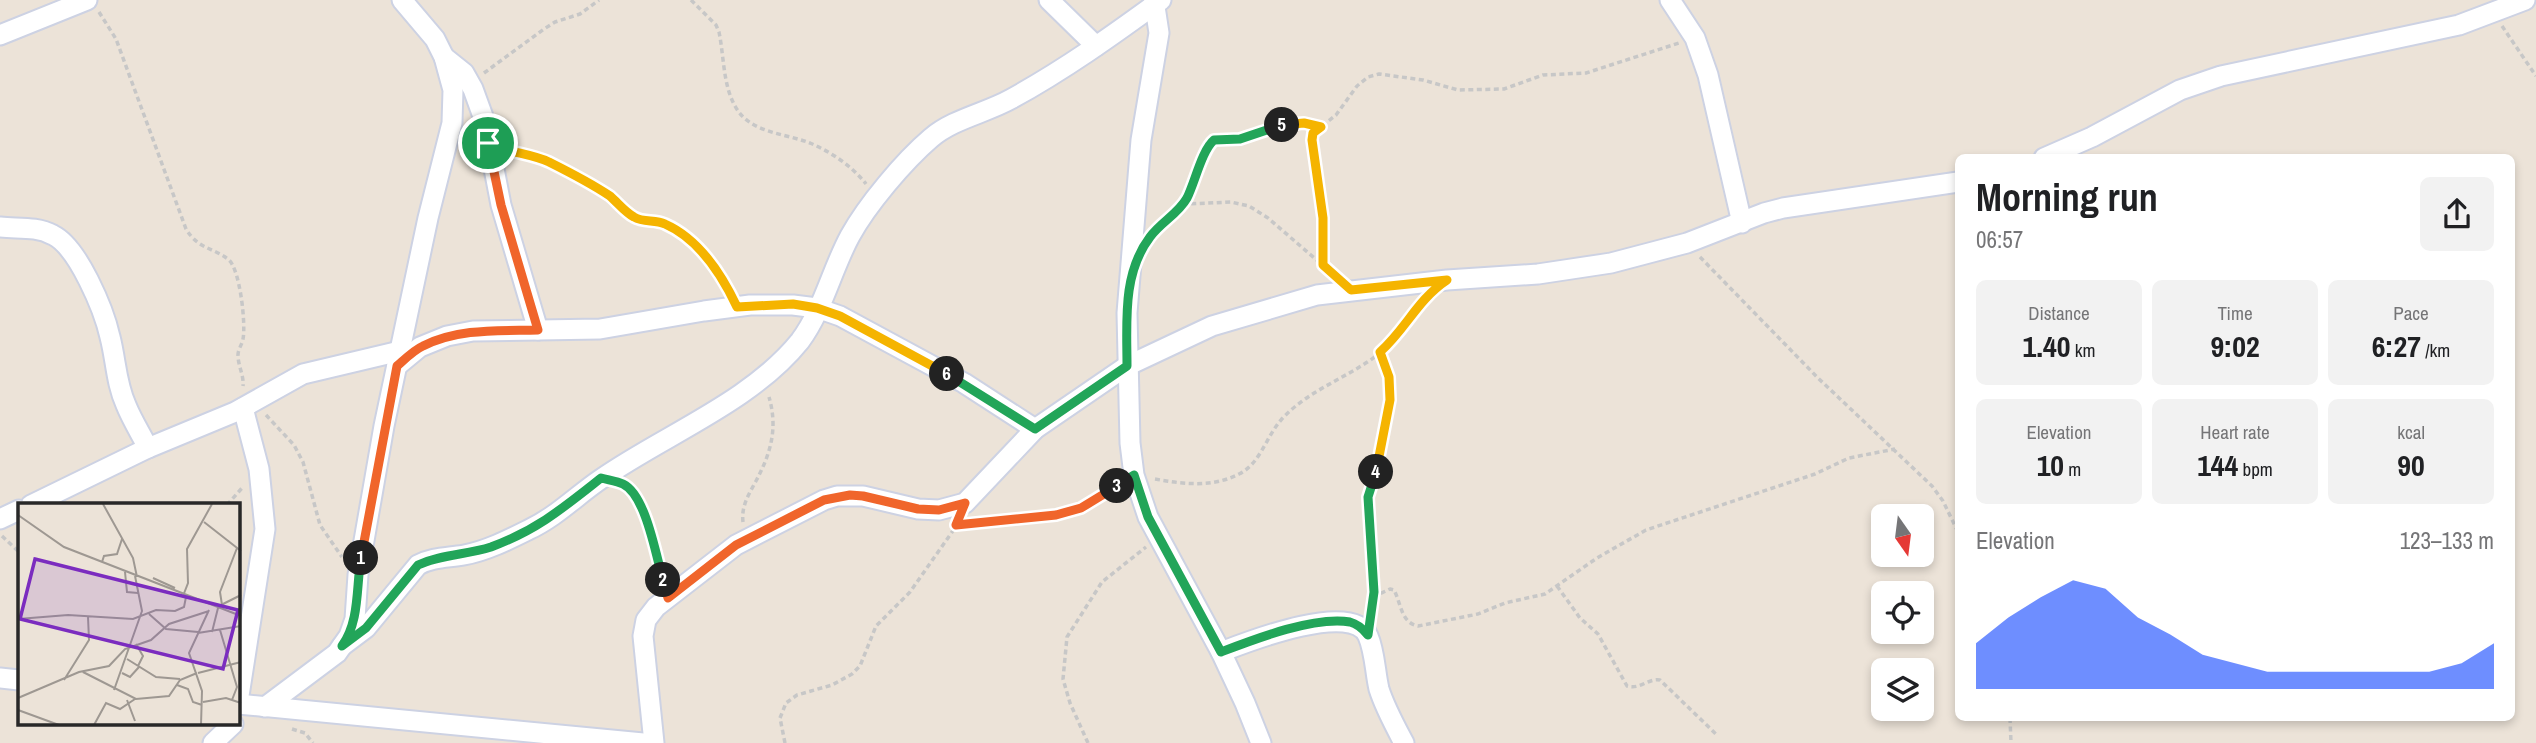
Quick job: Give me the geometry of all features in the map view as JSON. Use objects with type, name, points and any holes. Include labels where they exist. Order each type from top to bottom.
[{"type":"street","points":[[246,708],[337,653],[349,636],[355,619],[358,575],[398,358],[428,218],[452,123],[453,90],[444,57],[435,38],[402,0]]},
{"type":"street","points":[[1049,0],[1096,46]]},
{"type":"street","points":[[1670,0],[1695,38],[1714,93],[1742,223]]},
{"type":"street","points":[[2053,154],[2092,137],[2180,90],[2209,79],[2459,25],[2525,0]]},
{"type":"street","points":[[342,646],[366,628],[418,565],[429,559],[465,555],[530,529],[564,509],[601,478],[691,425],[763,378],[802,338],[850,236],[874,201],[931,138],[954,124],[1014,98],[1096,46],[1157,2]]},
{"type":"street","points":[[1157,2],[1159,33],[1136,182],[1136,220],[1127,313],[1130,443],[1134,475],[1148,517],[1221,652],[1261,743]]},
{"type":"street","points":[[0,35],[92,5]]},
{"type":"street","points":[[444,57],[464,73],[485,122],[501,205],[538,330]]},
{"type":"street","points":[[654,743],[643,636],[646,620],[656,607],[736,545],[813,505],[837,496],[863,496],[918,509],[939,510],[965,503],[1035,429],[1127,366],[1212,326],[1317,295],[1583,268],[1687,243],[1764,213],[1807,203],[1955,182]]},
{"type":"street","points":[[0,227],[39,229],[56,236],[82,270],[110,336],[125,405],[148,448]]},
{"type":"street","points":[[35,503],[148,448],[243,407],[303,374],[398,358],[447,336],[472,331],[600,329],[737,307],[793,304],[840,316],[964,383],[1035,429]]},
{"type":"street","points":[[243,407],[260,469],[265,529],[246,708]]},
{"type":"street","points":[[0,519],[18,510]]},
{"type":"street","points":[[1221,652],[1259,637],[1325,622],[1350,622],[1360,626],[1368,635],[1380,691],[1404,743]]},
{"type":"street","points":[[0,678],[18,680]]},
{"type":"street","points":[[246,708],[643,743]]},
{"type":"street","points":[[212,743],[231,726]]},
{"type":"path","points":[[470,83],[544,29],[555,22],[580,14],[599,0]]},
{"type":"path","points":[[691,0],[716,25],[729,90],[734,106],[743,117],[752,125],[812,144],[838,158],[865,182],[874,201]]},
{"type":"path","points":[[92,5],[116,39],[186,229],[192,239],[203,248],[230,261],[236,272],[243,323],[243,339],[238,357],[243,380],[243,407],[279,427],[294,445],[303,462],[320,525],[358,575]]},
{"type":"path","points":[[2493,13],[2536,76]]},
{"type":"path","points":[[1323,265],[1323,218],[1313,133],[1336,115],[1357,86],[1368,77],[1379,74],[1423,80],[1458,90],[1504,89],[1543,75],[1586,73],[1695,38]]},
{"type":"path","points":[[1180,209],[1214,140],[1240,139],[1292,123],[1321,127]]},
{"type":"path","points":[[488,143],[500,149],[547,161],[609,196],[637,219],[644,222],[661,222],[683,235],[710,262],[737,307]]},
{"type":"path","points":[[1150,237],[1187,204],[1202,201],[1249,206],[1268,218],[1351,290]]},
{"type":"path","points":[[1687,243],[1818,378],[1932,486],[1955,526]]},
{"type":"path","points":[[956,525],[1056,515],[1091,503],[1134,475],[1206,485],[1241,473],[1255,460],[1276,426],[1299,402],[1371,360],[1392,340],[1423,299]]},
{"type":"path","points":[[1368,635],[1373,597],[1368,497],[1379,463],[1390,400],[1389,377],[1380,352]]},
{"type":"path","points":[[748,539],[743,522],[744,506],[767,459],[774,433],[772,405],[763,378]]},
{"type":"path","points":[[1373,597],[1390,589],[1394,590],[1405,619],[1418,626],[1478,614],[1515,600],[1532,599],[1545,594],[1646,530],[1815,474],[1849,458],[1895,449]]},
{"type":"path","points":[[601,478],[629,488],[641,505],[668,598]]},
{"type":"path","points":[[785,743],[780,718],[786,703],[797,695],[832,685],[852,674],[860,666],[876,626],[910,592],[956,525],[965,503]]},
{"type":"path","points":[[0,534],[18,551]]},
{"type":"path","points":[[1088,743],[1070,703],[1063,679],[1067,636],[1102,582],[1158,536]]},
{"type":"path","points":[[1557,586],[1580,618],[1598,634],[1627,686],[1634,688],[1656,679],[1660,680],[1718,736]]},
{"type":"path","points":[[2010,721],[2011,743]]},
{"type":"path","points":[[284,728],[305,733],[313,743]]},
{"type":"route","points":[[1292,123],[1321,127],[1313,133],[1312,152],[1323,218],[1323,265],[1351,290],[1447,280],[1430,292],[1380,352],[1389,377],[1390,400],[1379,463],[1368,497],[1374,592],[1368,635],[1360,626],[1350,622],[1325,622],[1259,637],[1221,652],[1148,517],[1134,475],[1081,508],[1022,520],[956,525],[965,503],[939,510],[918,509],[863,496],[837,496],[813,505],[736,545],[668,598],[641,505],[629,488],[601,478],[564,509],[530,529],[465,555],[429,559],[418,565],[366,628],[342,646],[355,619],[358,575],[397,366],[421,347],[447,336],[472,331],[538,330],[501,205],[488,143],[500,149],[547,161],[609,196],[631,216],[644,222],[667,224],[696,246],[710,262],[737,307],[793,304],[840,316],[964,383],[1035,429],[1127,366],[1127,313],[1131,272],[1150,237],[1180,209],[1199,173],[1210,143],[1218,138],[1240,139],[1255,132],[1292,123]]}]
